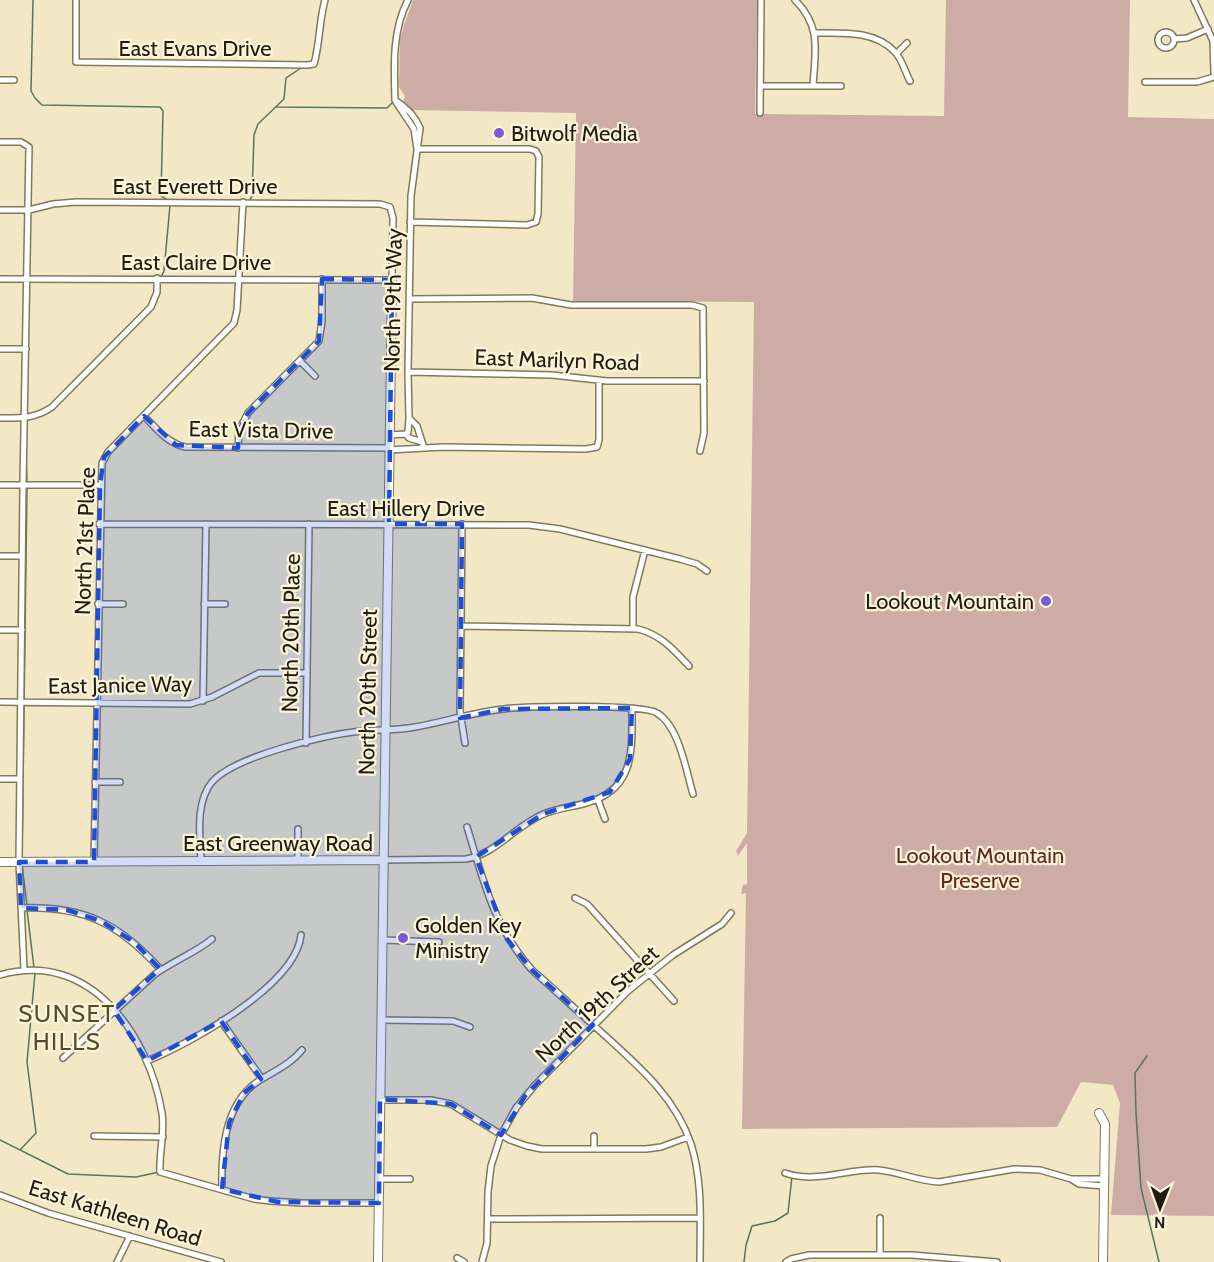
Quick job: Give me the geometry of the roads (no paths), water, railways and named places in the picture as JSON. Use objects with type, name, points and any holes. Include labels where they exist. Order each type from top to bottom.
[{"type":"street","name":"East Evans Drive","points":[[76,0],[76,62],[314,64],[325,0]]},
{"type":"street","name":"North 19th Way","points":[[408,0],[402,11],[396,34],[395,100],[405,106],[417,120],[420,136],[411,196],[408,372],[409,418],[417,426],[423,445]]},
{"type":"street","points":[[760,113],[761,0]]},
{"type":"street","points":[[795,0],[806,11],[815,33],[813,86]]},
{"type":"street","points":[[1145,82],[1197,82],[1214,75],[1213,41],[1194,0]]},
{"type":"street","points":[[1174,39],[1187,38],[1208,29]]},
{"type":"street","points":[[815,33],[861,34],[876,38],[897,53],[909,81]]},
{"type":"street","points":[[897,53],[907,43]]},
{"type":"street","points":[[0,80],[14,80]]},
{"type":"street","points":[[761,86],[841,86]]},
{"type":"street","points":[[0,142],[21,142],[29,147],[19,862],[24,969]]},
{"type":"street","points":[[411,222],[527,225],[536,222],[539,157],[536,151],[530,148],[417,149]]},
{"type":"street","name":"East Everett Drive","points":[[0,210],[28,210],[53,204],[76,202],[380,204],[390,207]]},
{"type":"street","name":"North 21st Place","points":[[94,862],[102,463],[104,458],[231,327],[237,310],[243,202]]},
{"type":"street","name":"North 20th Street","points":[[378,1262],[393,218],[390,207]]},
{"type":"street","points":[[0,418],[25,418],[43,414],[51,407],[99,355],[151,307],[157,292],[158,278]]},
{"type":"street","name":"East Claire Drive","points":[[0,279],[392,280]]},
{"type":"street","points":[[238,448],[239,430],[244,419],[319,341],[322,322],[322,279]]},
{"type":"street","points":[[410,299],[532,298],[571,305],[692,305],[703,308],[704,433],[700,451]]},
{"type":"street","points":[[0,349],[26,349]]},
{"type":"street","points":[[300,361],[315,376]]},
{"type":"street","name":"East Marilyn Road","points":[[408,372],[552,375],[599,380],[704,381]]},
{"type":"street","name":"East Vista Drive","points":[[144,416],[165,438],[176,445],[193,448],[410,450],[423,445],[586,449],[597,447],[599,440],[599,380]]},
{"type":"street","points":[[389,435],[406,434],[409,418]]},
{"type":"street","name":"East Vista Drive","points":[[406,434],[423,445]]},
{"type":"street","points":[[410,450],[412,439]]},
{"type":"street","points":[[0,485],[100,485]]},
{"type":"street","name":"East Hillery Drive","points":[[99,524],[462,524],[554,528],[698,564],[706,571]]},
{"type":"street","points":[[203,701],[206,524]]},
{"type":"street","name":"North 20th Place","points":[[306,743],[309,524]]},
{"type":"street","points":[[462,524],[460,718],[465,743]]},
{"type":"street","points":[[633,628],[633,597],[645,550]]},
{"type":"street","points":[[0,556],[22,556]]},
{"type":"street","points":[[98,604],[123,604]]},
{"type":"street","points":[[204,604],[225,604]]},
{"type":"street","points":[[461,626],[633,628],[654,634],[665,641],[689,666]]},
{"type":"street","points":[[0,630],[22,630]]},
{"type":"street","name":"East Janice Way","points":[[0,702],[190,704],[203,701],[259,673],[306,673]]},
{"type":"street","points":[[605,819],[598,800],[618,784],[628,768],[632,708]]},
{"type":"street","points":[[201,861],[201,804],[205,793],[224,772],[238,765],[306,743],[342,734],[412,728],[503,709],[646,708],[656,712],[671,726],[693,794]]},
{"type":"street","points":[[0,779],[20,779]]},
{"type":"street","points":[[95,782],[120,782]]},
{"type":"street","name":"East Greenway Road","points":[[0,862],[383,860],[476,857],[495,847],[543,814],[598,800]]},
{"type":"street","points":[[467,827],[485,888],[499,925],[507,939],[532,970],[657,1086],[669,1101],[688,1137],[698,1179],[700,1262]]},
{"type":"street","points":[[298,830],[298,860]]},
{"type":"street","points":[[575,898],[587,904],[674,1001]]},
{"type":"street","points":[[21,908],[67,910],[101,921],[134,942],[161,970]]},
{"type":"street","name":"North 19th Street","points":[[482,1262],[487,1243],[490,1175],[501,1135],[525,1096],[593,1025],[650,972],[688,944],[722,924],[730,913]]},
{"type":"street","points":[[147,1061],[192,1041],[261,993],[277,977],[298,948],[301,934]]},
{"type":"street","points":[[63,1058],[161,970],[212,939]]},
{"type":"street","points":[[382,940],[439,942]]},
{"type":"street","points":[[0,975],[24,969],[69,976],[90,988],[129,1026],[147,1061],[163,1115],[160,1172],[254,1199],[278,1202],[379,1203]]},
{"type":"street","points":[[381,1020],[453,1021],[470,1027]]},
{"type":"street","points":[[222,1021],[262,1079]]},
{"type":"street","points":[[222,1189],[223,1149],[233,1112],[244,1093],[292,1060],[302,1050]]},
{"type":"street","points":[[380,1100],[431,1100],[451,1104],[501,1135],[527,1146],[542,1149],[646,1149],[661,1147],[688,1137]]},
{"type":"street","points":[[224,1108],[233,1112]]},
{"type":"street","points":[[1099,1113],[1105,1124],[1100,1183],[1103,1262]]},
{"type":"street","points":[[94,1136],[163,1137]]},
{"type":"street","points":[[594,1136],[594,1149]]},
{"type":"street","points":[[785,1173],[800,1176],[825,1176],[880,1170],[927,1182],[939,1182],[1026,1169],[1040,1170],[1082,1182],[1100,1183]]},
{"type":"street","points":[[380,1179],[410,1179]]},
{"type":"street","name":"East Kathleen Road","points":[[0,1195],[48,1213],[221,1262]]},
{"type":"street","points":[[488,1219],[700,1218]]},
{"type":"street","points":[[880,1218],[880,1255]]},
{"type":"street","points":[[117,1262],[130,1236]]},
{"type":"street","points":[[786,1262],[791,1258],[809,1255],[928,1256],[997,1262]]},
{"type":"street","points":[[457,1258],[464,1262]]},
{"type":"waterway","points":[[33,0],[31,91],[35,98],[42,105],[160,107],[163,111],[161,196],[169,201]]},
{"type":"waterway","points":[[249,202],[252,196],[254,135],[258,124],[284,99],[286,78],[301,68]]},
{"type":"waterway","points":[[276,107],[387,108],[394,101]]},
{"type":"waterway","points":[[161,277],[164,271],[170,205]]},
{"type":"waterway","points":[[26,454],[27,483]]},
{"type":"waterway","points":[[22,858],[27,487]]},
{"type":"waterway","points":[[22,865],[27,905]]},
{"type":"waterway","points":[[27,910],[34,968]]},
{"type":"waterway","points":[[20,1150],[36,1133],[27,1062],[35,973]]},
{"type":"waterway","points":[[1147,1056],[1135,1073],[1136,1113],[1141,1188],[1159,1262]]},
{"type":"waterway","points":[[0,1140],[68,1174],[136,1177],[159,1172]]},
{"type":"waterway","points":[[744,1262],[752,1226],[775,1221],[788,1213],[792,1176]]},
{"type":"place","name":"Bitwolf Media","points":[[499,133]]},
{"type":"place","name":"Lookout Mountain","points":[[1046,601]]},
{"type":"place","name":"Golden Key Ministry","points":[[403,938]]},
{"type":"district","name":"SUNSET HILLS","points":[[67,1027]]},
{"type":"park label","name":"Lookout Mountain Preserve","points":[[980,868]]}]
